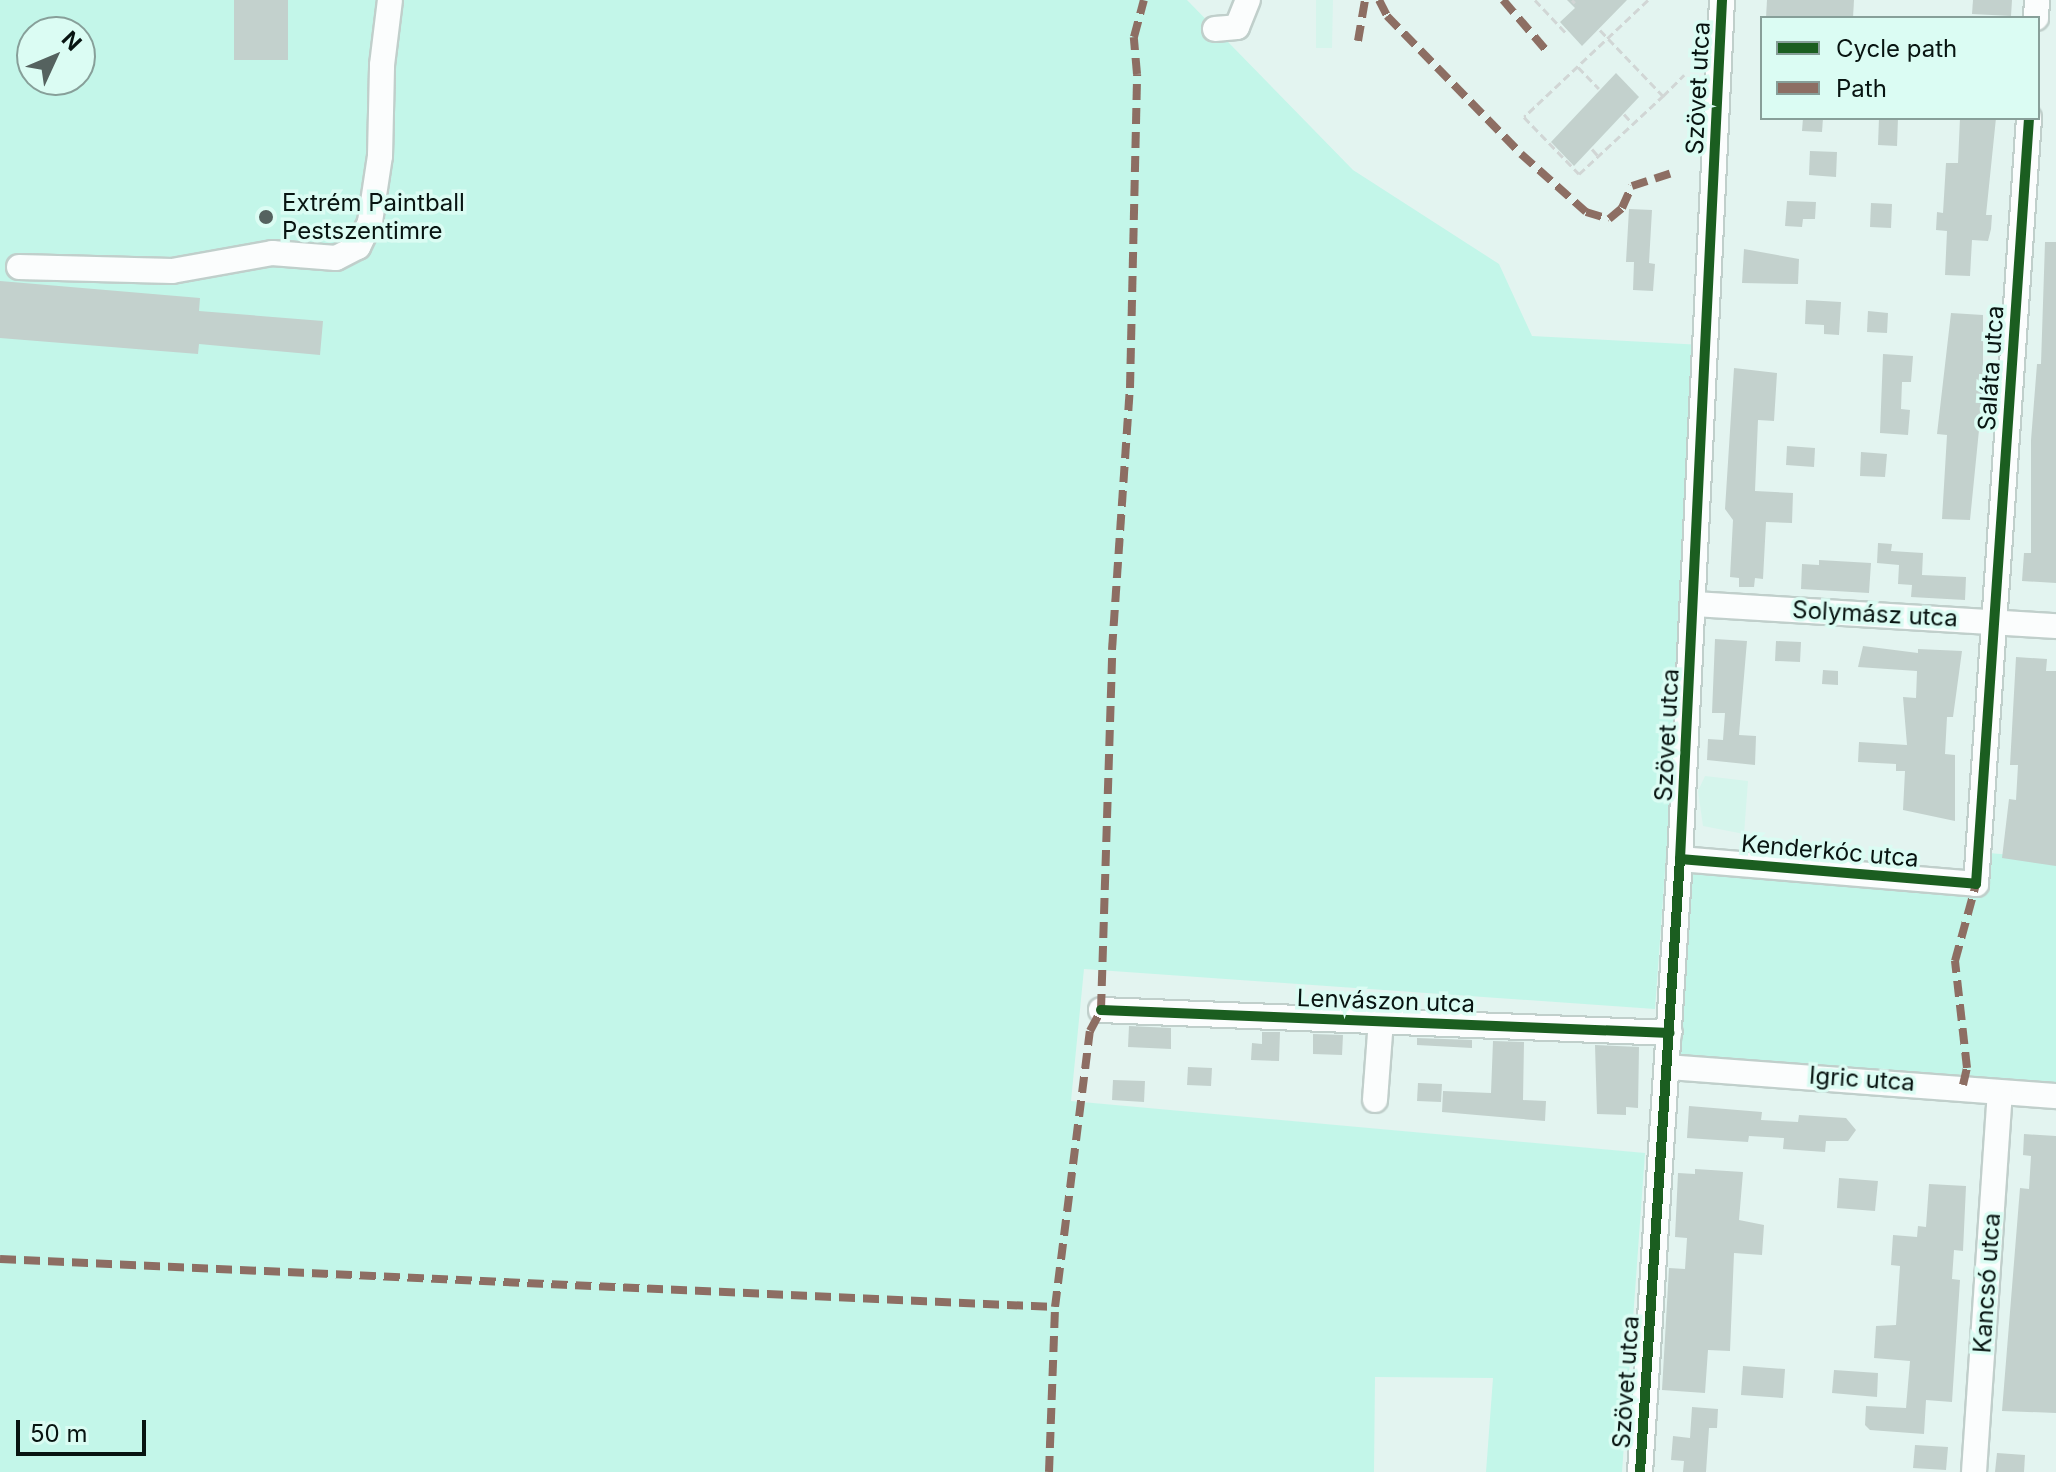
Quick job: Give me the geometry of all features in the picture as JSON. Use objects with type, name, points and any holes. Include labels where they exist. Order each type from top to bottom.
[{"type":"street","points":[[19,267],[172,271],[272,253],[336,258],[358,247],[370,222],[380,156],[382,65],[390,0]]},
{"type":"street","points":[[1215,29],[1237,27],[1248,0]]},
{"type":"street","name":"Szövet utca","points":[[1640,1472],[1680,859],[1722,0]]},
{"type":"street","name":"Saláta utca","points":[[1976,884],[2029,120]]},
{"type":"street","name":"Solymász utca","points":[[1694,604],[2056,626]]},
{"type":"street","name":"Kenderkóc utca","points":[[1680,859],[1976,884]]},
{"type":"street","name":"Lenvászon utca","points":[[1101,1010],[1670,1033]]},
{"type":"street","points":[[1375,1100],[1381,1021]]},
{"type":"street","name":"Igric utca","points":[[1668,1067],[1963,1085],[2000,1093],[2056,1096]]},
{"type":"street","name":"Kancsó utca","points":[[1974,1472],[2000,1093]]},
{"type":"path","points":[[1535,0],[1566,33]]},
{"type":"path","points":[[1637,0],[1642,6]]},
{"type":"path","points":[[1648,0],[1524,117],[1579,174],[1684,75]]},
{"type":"path","points":[[1600,30],[1663,96]]},
{"type":"path","points":[[1578,67],[1599,89]]},
{"type":"path","points":[[1624,114],[1633,123]]},
{"type":"path","points":[[1592,149],[1598,156]]},
{"type":"shaded area","points":[[0,0],[1187,0],[1353,170],[1499,264],[1532,336],[1703,345],[1655,1009],[1084,969],[1071,1101],[1645,1153],[1622,1472],[1486,1472],[1493,1378],[1375,1377],[1374,1472],[0,1472]]},
{"type":"shaded area","points":[[1316,0],[1333,0],[1332,48],[1316,48]]},
{"type":"shaded area","points":[[1705,776],[1748,781],[1744,834],[1703,826],[1698,791]]},
{"type":"shaded area","points":[[1978,852],[2056,859],[2056,1096],[1668,1067],[1680,859],[1976,884]]},
{"type":"building","points":[[234,0],[288,0],[288,60],[234,60]]},
{"type":"building","points":[[1567,0],[1627,0],[1582,46],[1560,22],[1575,8]]},
{"type":"building","points":[[1767,0],[1854,0],[1853,16],[1766,16]]},
{"type":"building","points":[[1973,0],[2012,0],[2011,16],[1972,14]]},
{"type":"building","points":[[1616,73],[1639,97],[1574,166],[1551,142]]},
{"type":"building","points":[[1803,120],[1823,120],[1822,132],[1802,131]]},
{"type":"building","points":[[1879,120],[1898,120],[1897,146],[1878,145]]},
{"type":"building","points":[[1960,120],[1996,120],[1986,215],[1992,215],[1991,229],[1988,241],[1972,240],[1970,276],[1945,275],[1947,231],[1936,230],[1937,212],[1943,213],[1946,163],[1958,163]]},
{"type":"building","points":[[1810,151],[1837,152],[1836,177],[1809,175]]},
{"type":"building","points":[[1787,201],[1816,202],[1815,219],[1803,219],[1802,227],[1785,226]]},
{"type":"building","points":[[1871,203],[1892,204],[1891,228],[1870,227]]},
{"type":"building","points":[[1629,209],[1652,210],[1649,263],[1655,264],[1653,291],[1633,290],[1634,262],[1626,262]]},
{"type":"building","points":[[2045,242],[2056,242],[2056,583],[2022,581],[2024,553],[2031,553],[2031,440],[2037,364],[2041,364]]},
{"type":"building","points":[[1744,249],[1799,259],[1798,284],[1742,283]]},
{"type":"building","points":[[0,281],[200,298],[199,311],[323,321],[320,355],[199,344],[198,354],[0,338]]},
{"type":"building","points":[[1806,300],[1841,302],[1839,335],[1824,334],[1824,325],[1805,324]]},
{"type":"building","points":[[1868,311],[1888,313],[1887,333],[1867,332]]},
{"type":"building","points":[[1951,313],[1983,315],[1983,390],[1970,520],[1942,519],[1947,435],[1937,434]]},
{"type":"building","points":[[1883,354],[1913,356],[1911,382],[1902,382],[1901,409],[1910,410],[1908,435],[1880,433]]},
{"type":"building","points":[[1734,368],[1777,373],[1774,421],[1758,420],[1755,491],[1793,493],[1792,523],[1766,522],[1763,579],[1755,578],[1754,587],[1739,587],[1739,578],[1730,577],[1733,520],[1725,509]]},
{"type":"building","points":[[1787,446],[1815,448],[1814,467],[1786,465]]},
{"type":"building","points":[[1861,452],[1887,454],[1885,477],[1860,476]]},
{"type":"building","points":[[1878,543],[1892,544],[1891,551],[1923,553],[1922,575],[1966,577],[1965,600],[1911,597],[1912,585],[1898,584],[1899,565],[1877,563]]},
{"type":"building","points":[[1819,560],[1871,563],[1869,593],[1801,589],[1802,564],[1819,565]]},
{"type":"building","points":[[1715,639],[1747,641],[1739,735],[1756,736],[1755,765],[1707,760],[1708,739],[1723,740],[1725,713],[1712,713]]},
{"type":"building","points":[[1776,641],[1801,642],[1800,662],[1775,661]]},
{"type":"building","points":[[1863,646],[1918,653],[1918,649],[1962,651],[1953,717],[1947,717],[1945,754],[1955,755],[1955,821],[1903,810],[1905,771],[1896,771],[1896,764],[1858,762],[1859,742],[1907,745],[1903,697],[1916,698],[1917,671],[1858,667]]},
{"type":"building","points":[[2016,657],[2047,659],[2046,671],[2056,671],[2056,866],[2002,858],[2009,799],[2016,800],[2018,765],[2010,765]]},
{"type":"building","points":[[1823,670],[1838,671],[1838,685],[1822,684]]},
{"type":"building","points":[[1129,1026],[1171,1028],[1171,1049],[1128,1047]]},
{"type":"building","points":[[1262,1032],[1280,1032],[1279,1061],[1251,1060],[1252,1043],[1262,1044]]},
{"type":"building","points":[[1313,1034],[1343,1035],[1342,1055],[1313,1054]]},
{"type":"building","points":[[1417,1038],[1472,1040],[1472,1048],[1417,1045]]},
{"type":"building","points":[[1493,1041],[1524,1042],[1523,1100],[1546,1101],[1545,1121],[1442,1112],[1443,1091],[1491,1093]]},
{"type":"building","points":[[1595,1045],[1639,1047],[1638,1108],[1626,1107],[1626,1115],[1597,1114]]},
{"type":"building","points":[[1188,1067],[1212,1068],[1211,1086],[1187,1085]]},
{"type":"building","points":[[1113,1080],[1145,1081],[1144,1102],[1112,1100]]},
{"type":"building","points":[[1418,1083],[1442,1084],[1441,1102],[1417,1101]]},
{"type":"building","points":[[1689,1106],[1762,1112],[1761,1120],[1798,1122],[1799,1115],[1846,1118],[1856,1130],[1848,1141],[1826,1141],[1825,1152],[1783,1149],[1784,1138],[1749,1136],[1748,1142],[1687,1138]]},
{"type":"building","points":[[2024,1134],[2056,1136],[2056,1413],[2002,1411],[2020,1188],[2029,1189],[2031,1156],[2023,1155]]},
{"type":"building","points":[[1695,1169],[1743,1172],[1739,1220],[1764,1225],[1762,1255],[1734,1253],[1730,1351],[1708,1350],[1705,1393],[1662,1390],[1669,1268],[1685,1269],[1687,1238],[1675,1237],[1678,1173],[1695,1174]]},
{"type":"building","points":[[1839,1178],[1878,1181],[1875,1211],[1837,1208]]},
{"type":"building","points":[[1929,1184],[1966,1186],[1963,1251],[1954,1250],[1952,1279],[1960,1280],[1952,1402],[1926,1400],[1924,1434],[1870,1430],[1865,1425],[1866,1406],[1906,1408],[1910,1361],[1874,1358],[1876,1326],[1896,1325],[1900,1266],[1891,1265],[1893,1235],[1917,1237],[1918,1226],[1926,1227]]},
{"type":"building","points":[[1743,1366],[1785,1369],[1783,1398],[1741,1395]]},
{"type":"building","points":[[1834,1370],[1878,1373],[1877,1397],[1832,1393]]},
{"type":"building","points":[[1692,1407],[1718,1409],[1717,1428],[1709,1428],[1706,1472],[1683,1472],[1684,1461],[1671,1460],[1673,1436],[1690,1438]]},
{"type":"building","points":[[1915,1445],[1948,1447],[1946,1470],[1913,1468]]},
{"type":"building","points":[[1997,1453],[2025,1455],[2024,1472],[1995,1472]]},
{"type":"marked path","points":[[1049,1472],[1055,1307],[1090,1031],[1101,1010],[1112,650],[1130,388],[1137,74],[1134,37],[1144,0]]},
{"type":"marked path","points":[[1358,41],[1365,0]]},
{"type":"marked path","points":[[1379,0],[1387,16],[1521,154],[1586,212],[1609,219],[1622,208],[1632,186],[1678,171]]},
{"type":"marked path","points":[[1503,0],[1545,49]]},
{"type":"marked path","points":[[1963,1085],[1967,1068],[1955,961],[1976,884]]},
{"type":"marked path","points":[[0,1259],[1055,1307]]},
{"type":"cycle path","points":[[1640,1472],[1680,859],[1722,0]]},
{"type":"cycle path","points":[[1680,859],[1976,884],[2029,120]]},
{"type":"cycle path","points":[[1101,1010],[1670,1033]]},
{"type":"place","name":"Extrém Paintball Pestszentimre","points":[[266,217]]}]
